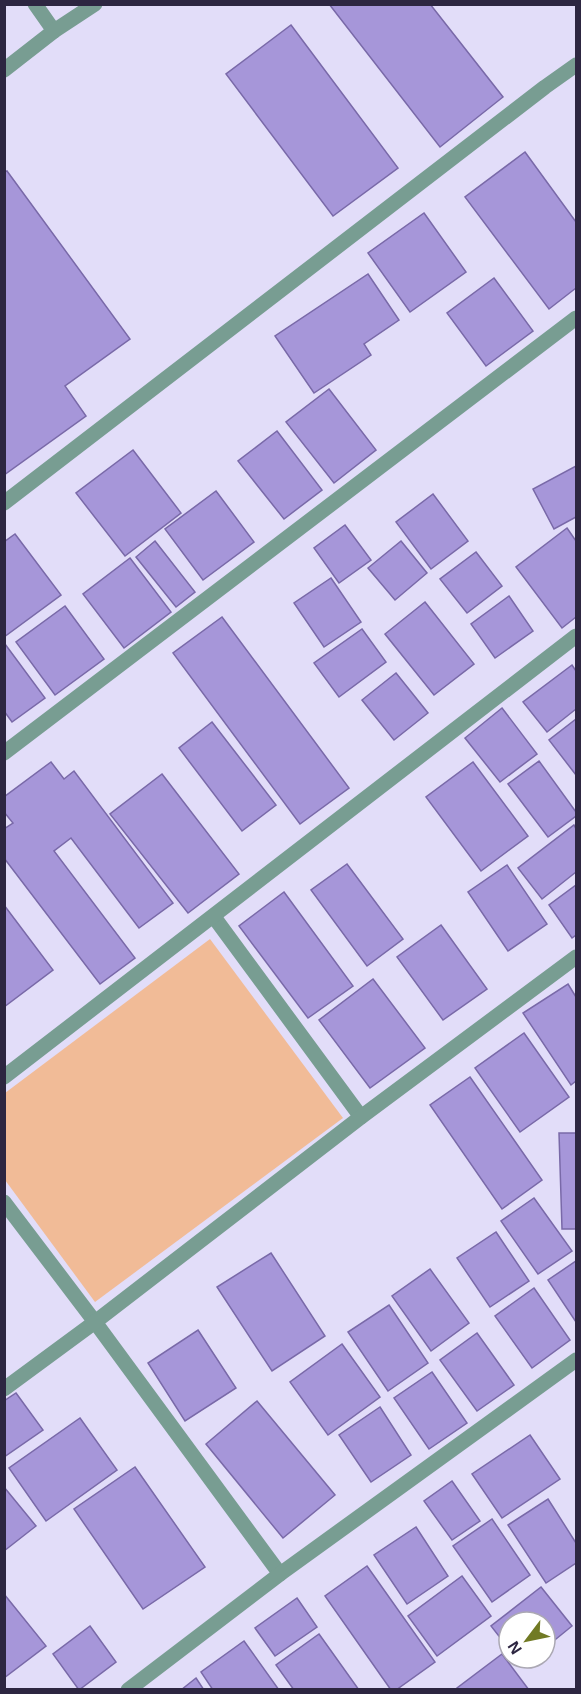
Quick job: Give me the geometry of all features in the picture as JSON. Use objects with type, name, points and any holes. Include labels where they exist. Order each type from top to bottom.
[{"type":"street","points":[[35,4],[54,31]]},
{"type":"street","points":[[4,70],[54,31],[95,4]]},
{"type":"street","points":[[4,502],[576,65]]},
{"type":"street","points":[[4,753],[576,318]]},
{"type":"street","points":[[4,1077],[576,636]]},
{"type":"street","points":[[214,917],[361,1117]]},
{"type":"street","points":[[4,1389],[95,1322],[361,1117],[576,957]]},
{"type":"street","points":[[4,1202],[280,1574]]},
{"type":"street","points":[[129,1689],[280,1574],[576,1360]]},
{"type":"shaded area","points":[[210,939],[343,1118],[95,1302],[5,1180],[5,1093]]},
{"type":"building","points":[[329,4],[430,4],[503,97],[440,147]]},
{"type":"building","points":[[291,25],[398,168],[333,216],[226,74]]},
{"type":"building","points":[[525,152],[576,222],[576,288],[549,309],[465,197]]},
{"type":"building","points":[[7,171],[130,339],[65,386],[86,416],[4,475],[4,172]]},
{"type":"building","points":[[424,213],[466,272],[410,312],[368,253]]},
{"type":"building","points":[[368,274],[399,320],[364,344],[371,355],[314,393],[275,336]]},
{"type":"building","points":[[494,278],[533,331],[486,366],[447,313]]},
{"type":"building","points":[[329,389],[376,450],[334,483],[286,422]]},
{"type":"building","points":[[277,431],[322,490],[284,519],[238,461]]},
{"type":"building","points":[[133,450],[181,513],[125,556],[76,493]]},
{"type":"building","points":[[576,466],[576,517],[554,529],[533,489]]},
{"type":"building","points":[[216,491],[254,542],[203,580],[165,529]]},
{"type":"building","points":[[433,494],[468,541],[431,569],[396,522]]},
{"type":"building","points":[[345,525],[371,560],[339,583],[314,548]]},
{"type":"building","points":[[567,528],[576,541],[576,617],[562,628],[516,567]]},
{"type":"building","points":[[15,534],[61,595],[4,637],[4,542]]},
{"type":"building","points":[[155,541],[195,592],[176,607],[136,557]]},
{"type":"building","points":[[401,541],[427,573],[395,600],[368,568]]},
{"type":"building","points":[[476,552],[502,586],[467,613],[440,579]]},
{"type":"building","points":[[130,558],[171,612],[124,648],[83,594]]},
{"type":"building","points":[[331,578],[361,622],[324,647],[294,603]]},
{"type":"building","points":[[509,596],[533,631],[495,658],[471,624]]},
{"type":"building","points":[[425,602],[474,664],[434,695],[385,634]]},
{"type":"building","points":[[65,606],[104,659],[55,695],[16,642]]},
{"type":"building","points":[[222,617],[349,788],[300,824],[173,653]]},
{"type":"building","points":[[362,629],[386,662],[339,697],[314,663]]},
{"type":"building","points":[[5,644],[45,698],[12,722],[4,711]]},
{"type":"building","points":[[572,665],[576,671],[576,709],[547,732],[523,702]]},
{"type":"building","points":[[396,673],[428,713],[394,740],[362,700]]},
{"type":"building","points":[[502,708],[537,754],[500,782],[465,738]]},
{"type":"building","points":[[576,719],[576,775],[549,740]]},
{"type":"building","points":[[212,722],[276,805],[242,831],[179,748]]},
{"type":"building","points":[[539,761],[576,812],[576,816],[548,837],[508,784]]},
{"type":"building","points":[[51,762],[64,779],[74,771],[173,903],[139,928],[71,838],[54,851],[135,958],[100,984],[4,858],[4,829],[13,823],[4,812],[4,797]]},
{"type":"building","points":[[473,762],[528,836],[481,871],[426,797]]},
{"type":"building","points":[[162,774],[239,874],[188,913],[110,814]]},
{"type":"building","points":[[574,825],[576,829],[576,872],[542,899],[518,868]]},
{"type":"building","points":[[347,864],[403,939],[367,966],[311,890]]},
{"type":"building","points":[[507,865],[547,924],[508,951],[468,892]]},
{"type":"building","points":[[576,885],[576,935],[572,938],[549,905]]},
{"type":"building","points":[[284,892],[353,986],[308,1018],[239,926]]},
{"type":"building","points":[[4,905],[53,970],[4,1007]]},
{"type":"building","points":[[441,925],[487,989],[443,1020],[397,957]]},
{"type":"building","points":[[373,979],[425,1048],[370,1088],[319,1020]]},
{"type":"building","points":[[568,984],[576,997],[576,1081],[571,1085],[523,1013]]},
{"type":"building","points":[[524,1033],[569,1097],[520,1132],[475,1068]]},
{"type":"building","points":[[470,1077],[542,1180],[502,1209],[430,1105]]},
{"type":"building","points":[[559,1133],[576,1133],[576,1229],[562,1229]]},
{"type":"building","points":[[534,1198],[572,1251],[538,1274],[501,1221]]},
{"type":"building","points":[[496,1232],[529,1281],[490,1307],[457,1258]]},
{"type":"building","points":[[271,1253],[325,1336],[272,1371],[217,1287]]},
{"type":"building","points":[[576,1261],[576,1322],[548,1280]]},
{"type":"building","points":[[430,1269],[469,1323],[431,1351],[392,1296]]},
{"type":"building","points":[[534,1288],[570,1340],[532,1368],[495,1316]]},
{"type":"building","points":[[389,1305],[428,1363],[388,1391],[348,1332]]},
{"type":"building","points":[[198,1330],[236,1388],[185,1421],[148,1363]]},
{"type":"building","points":[[477,1333],[514,1385],[477,1411],[440,1360]]},
{"type":"building","points":[[342,1344],[380,1397],[328,1435],[290,1382]]},
{"type":"building","points":[[432,1372],[467,1423],[429,1449],[394,1398]]},
{"type":"building","points":[[16,1393],[43,1430],[4,1457],[4,1401]]},
{"type":"building","points":[[257,1401],[335,1495],[283,1538],[206,1444]]},
{"type":"building","points":[[380,1407],[411,1455],[371,1482],[339,1435]]},
{"type":"building","points":[[80,1418],[117,1470],[46,1521],[9,1468]]},
{"type":"building","points":[[530,1435],[560,1479],[502,1518],[472,1474]]},
{"type":"building","points":[[135,1467],[205,1567],[143,1609],[74,1509]]},
{"type":"building","points":[[452,1481],[480,1521],[452,1540],[424,1501]]},
{"type":"building","points":[[4,1487],[36,1526],[4,1551]]},
{"type":"building","points":[[548,1499],[576,1543],[576,1563],[546,1583],[508,1525]]},
{"type":"building","points":[[492,1519],[530,1575],[492,1602],[453,1546]]},
{"type":"building","points":[[416,1527],[448,1576],[407,1604],[374,1555]]},
{"type":"building","points":[[367,1566],[435,1662],[396,1690],[391,1690],[325,1596]]},
{"type":"building","points":[[462,1576],[491,1616],[437,1656],[408,1616]]},
{"type":"building","points":[[541,1587],[572,1626],[557,1638],[557,1610],[512,1610]]},
{"type":"building","points":[[4,1594],[46,1646],[4,1678]]},
{"type":"building","points":[[297,1598],[317,1627],[275,1656],[255,1628]]},
{"type":"building","points":[[497,1621],[497,1634],[491,1626]]},
{"type":"building","points":[[90,1626],[116,1662],[79,1690],[53,1654]]},
{"type":"building","points":[[319,1634],[359,1690],[294,1690],[276,1665]]},
{"type":"building","points":[[244,1641],[279,1690],[213,1690],[201,1672]]},
{"type":"building","points":[[497,1658],[497,1670],[514,1670],[529,1690],[458,1690],[457,1688]]},
{"type":"building","points":[[196,1678],[204,1690],[181,1690]]}]
